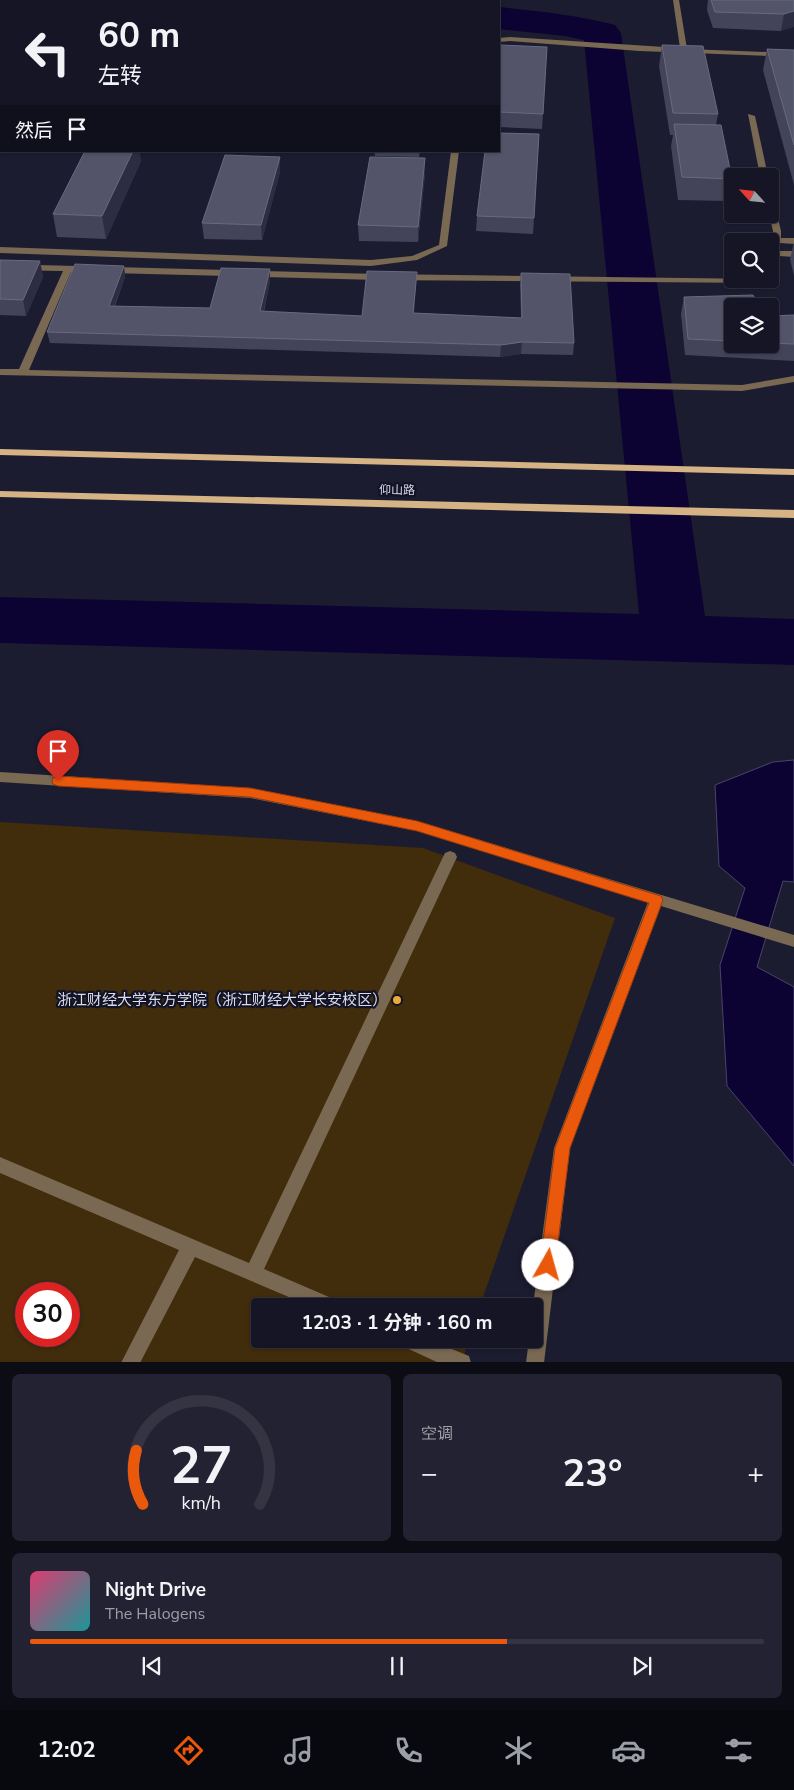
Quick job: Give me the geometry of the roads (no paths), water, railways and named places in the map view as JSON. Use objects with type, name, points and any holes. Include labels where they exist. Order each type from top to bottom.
[{"type":"main road","points":[[0,452],[794,472]]},
{"type":"main road","name":"仰山路","points":[[0,494],[789,514]]},
{"type":"street","points":[[676,0],[684,49]]},
{"type":"street","points":[[500,40],[580,43],[639,49],[684,49],[794,55]]},
{"type":"street","points":[[751,116],[762,168]]},
{"type":"street","points":[[0,250],[371,263],[414,258],[443,246],[455,152]]},
{"type":"street","points":[[779,240],[794,241]]},
{"type":"street","points":[[779,253],[794,254]]},
{"type":"street","points":[[0,267],[378,277],[724,279]]},
{"type":"street","points":[[24,372],[68,268]]},
{"type":"street","points":[[0,372],[742,388],[794,379]]},
{"type":"street","points":[[0,777],[250,792],[417,826],[794,941]]},
{"type":"street","points":[[253,1274],[450,858]]},
{"type":"street","points":[[535,1362],[562,1148],[656,900]]},
{"type":"street","points":[[0,1165],[311,1298]]},
{"type":"street","points":[[130,1362],[191,1246]]},
{"type":"street","points":[[428,1348],[462,1362]]},
{"type":"waterway","points":[[500,18],[565,25],[602,33],[675,639]]},
{"type":"waterway","points":[[0,620],[675,639]]},
{"type":"waterway","points":[[675,639],[794,642]]},
{"type":"place","name":"浙江财经大学东方学院（浙江财经大学长安校区）","points":[[397,1000]]}]
